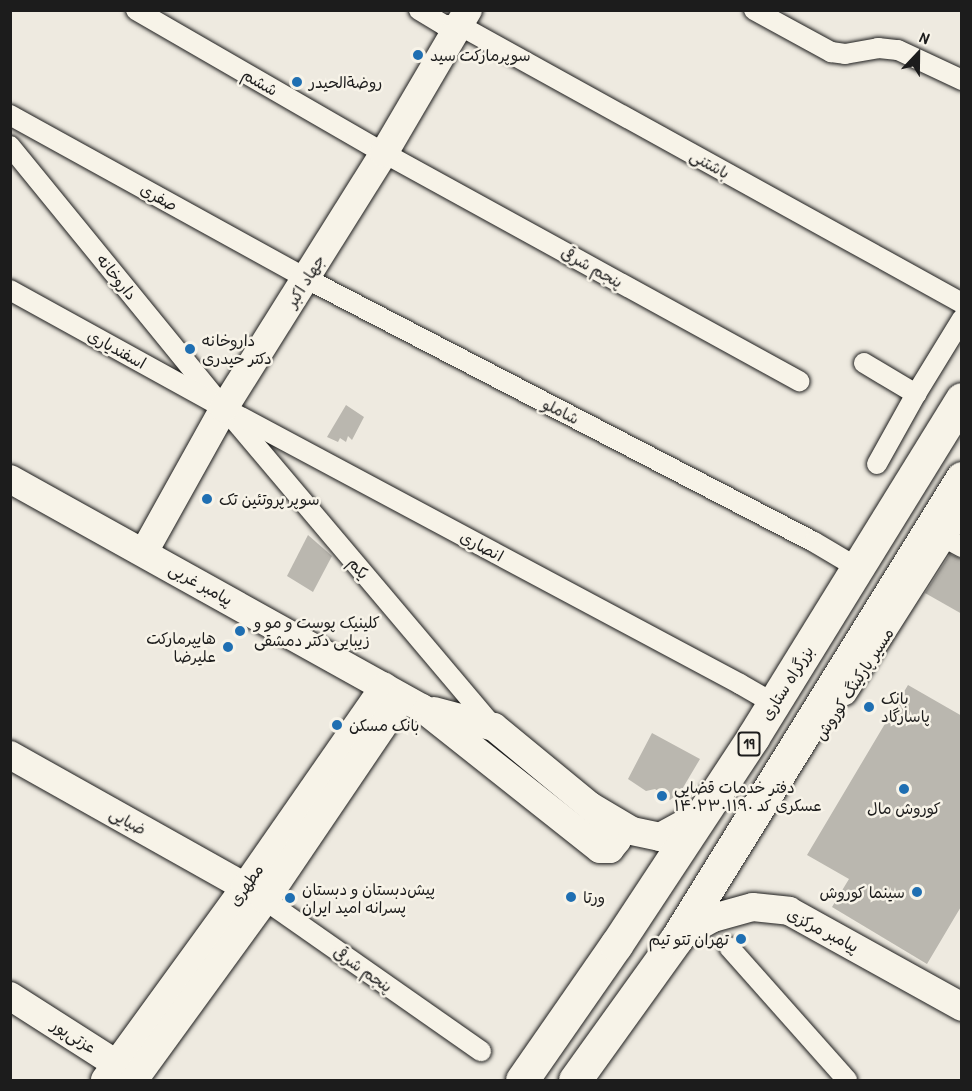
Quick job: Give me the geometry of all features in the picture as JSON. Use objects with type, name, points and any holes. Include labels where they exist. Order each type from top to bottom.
[{"type":"highway","name":"بزرگراه ستاری","points":[[522,1080],[616,945],[774,704],[962,399]]},
{"type":"highway","points":[[575,1080],[677,938],[962,478]]},
{"type":"highway","points":[[602,1080],[632,1033],[631,1003]]},
{"type":"street","name":"ششم","points":[[136,10],[384,153]]},
{"type":"street","name":"باشتنی","points":[[419,10],[444,25],[459,15],[962,303]]},
{"type":"street","points":[[754,10],[831,52],[845,54],[878,48],[898,50],[941,68],[962,80]]},
{"type":"street","name":"جهاد اکبر","points":[[144,552],[224,408],[384,153],[459,15]]},
{"type":"street","name":"صفری","points":[[10,115],[307,279]]},
{"type":"street","name":"داروخانه","points":[[10,146],[224,408]]},
{"type":"street","name":"پنجم شرقی","points":[[384,153],[800,381]]},
{"type":"street","name":"شاملو","points":[[307,279],[858,568]]},
{"type":"street","name":"اسفندیاری","points":[[10,290],[224,408]]},
{"type":"street","points":[[878,464],[916,394],[962,319]]},
{"type":"street","points":[[864,363],[916,394]]},
{"type":"street","name":"انصاری","points":[[224,408],[774,704]]},
{"type":"street","name":"یکم","points":[[224,408],[494,727]]},
{"type":"street","name":"پیامبر غربی","points":[[10,479],[402,698],[600,849],[610,849],[617,840],[617,829],[494,727],[402,698]]},
{"type":"street","name":"مسیر پارکینگ کوروش","points":[[735,846],[765,821],[953,543],[962,512]]},
{"type":"street","name":"مطهری","points":[[127,1076],[255,893],[402,698]]},
{"type":"street","name":"ضیایی","points":[[10,756],[255,893]]},
{"type":"street","name":"پیامبر غربی","points":[[590,806],[632,831],[648,837],[660,837],[702,814]]},
{"type":"street","name":"پنجم شرقی","points":[[255,893],[482,1051]]},
{"type":"street","name":"پیامبر مرکزی","points":[[677,938],[713,918],[753,907],[789,910],[962,1007]]},
{"type":"street","points":[[729,947],[847,1080]]},
{"type":"street","name":"عزتی‌پور","points":[[10,996],[127,1076]]},
{"type":"building","points":[[346,405],[364,417],[352,440],[348,436],[346,442],[340,438],[338,442],[327,437]]},
{"type":"building","points":[[308,535],[332,556],[313,592],[287,576]]},
{"type":"building","points":[[950,554],[962,559],[962,614],[925,593]]},
{"type":"building","name":"کوروش مال","points":[[908,685],[962,716],[962,905],[927,964],[832,907],[849,879],[807,855]]},
{"type":"building","points":[[652,733],[700,759],[681,791],[670,800],[655,789],[646,791],[628,779]]},
{"type":"place","name":"سوپرمارکت سید","points":[[418,55]]},
{"type":"place","name":"روضةالحیدر","points":[[297,82]]},
{"type":"place","name":"داروخانه دکتر حیدری","points":[[190,349]]},
{"type":"place","name":"سوپر پروتئین تک","points":[[207,499]]},
{"type":"place","name":"کلینیک پوست و مو و زیبایی دکتر دمشقی","points":[[240,631]]},
{"type":"place","name":"هایپرمارکت علیرضا","points":[[228,647]]},
{"type":"place","name":"بانک پاسارگاد","points":[[869,707]]},
{"type":"place","name":"بانک مسکن","points":[[337,725]]},
{"type":"place","name":"کوروش مال","points":[[904,789]]},
{"type":"place","name":"دفتر خدمات قضایی عسکری کد ۱۴۰۲۳۰۱۱۹۰","points":[[662,796]]},
{"type":"place","name":"سینما کوروش","points":[[917,892]]},
{"type":"place","name":"ورتا","points":[[571,897]]},
{"type":"place","name":"پیش‌دبستان و دبستان پسرانه امید ایران","points":[[290,898]]},
{"type":"place","name":"تهران تتو تیم","points":[[741,939]]}]
